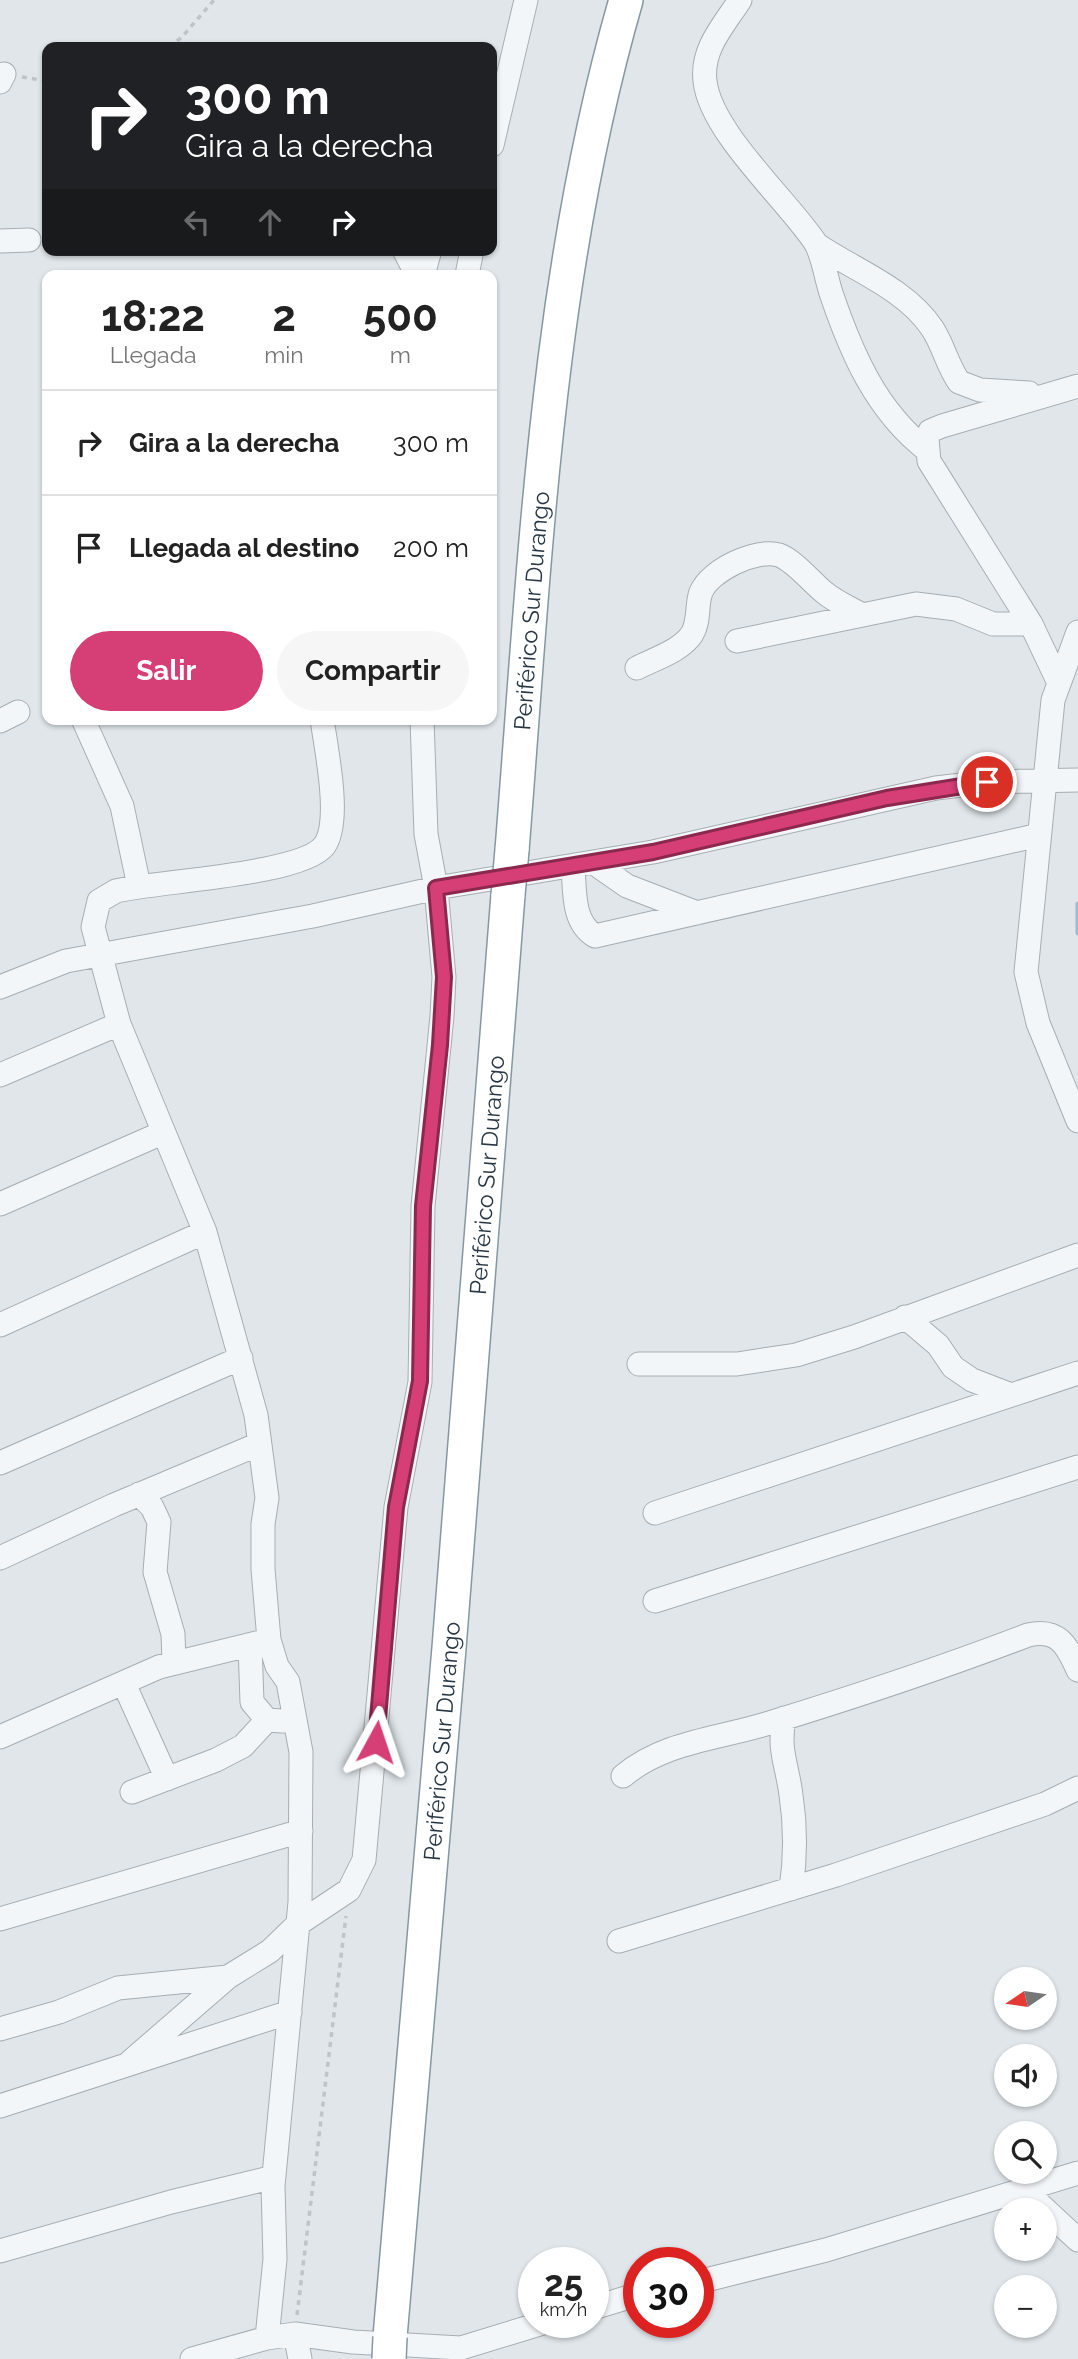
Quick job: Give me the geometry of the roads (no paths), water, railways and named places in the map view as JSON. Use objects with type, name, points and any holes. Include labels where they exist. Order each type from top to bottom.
[{"type":"highway","name":"Periférico Sur Durango","points":[[390,2348],[449,1648],[485,1159],[551,380],[570,245],[589,150],[626,0]]},
{"type":"street","points":[[497,124],[526,0]]},
{"type":"street","points":[[740,0],[709,47],[705,82],[710,103],[725,129],[817,244],[882,283],[916,309],[933,329],[958,382],[980,390],[1049,394]]},
{"type":"street","points":[[0,241],[29,240]]},
{"type":"street","points":[[817,244],[844,332],[863,373],[902,432],[927,450],[950,498],[1031,624],[1059,683]]},
{"type":"street","points":[[927,450],[930,431],[1078,386]]},
{"type":"street","points":[[637,668],[681,645],[692,634],[701,592],[722,571],[752,554],[766,552],[783,557],[828,596],[862,615]]},
{"type":"street","points":[[737,641],[916,604],[937,605],[993,624],[1031,624]]},
{"type":"street","points":[[1078,632],[1053,700],[1026,972],[1038,1023],[1078,1121]]},
{"type":"street","points":[[86,725],[122,806],[139,886]]},
{"type":"street","points":[[295,1718],[267,1720],[251,1702],[260,1642],[263,1524],[267,1498],[265,1464],[259,1444],[256,1415],[205,1232],[119,1024],[93,927],[99,901],[116,891],[261,869],[311,856],[324,846],[332,816],[323,725]]},
{"type":"street","points":[[130,2062],[228,1977],[271,1951],[298,1924],[349,1890],[364,1860],[396,1507],[420,1381],[423,1206],[440,1045],[444,977],[436,888],[426,834],[422,725]]},
{"type":"street","points":[[0,987],[66,961],[313,916],[436,888],[584,865],[936,788],[1044,779],[1078,780]]},
{"type":"street","points":[[584,865],[577,910],[586,931],[595,936],[1039,835]]},
{"type":"street","points":[[584,865],[627,887],[697,913]]},
{"type":"street","points":[[0,1075],[119,1024]]},
{"type":"street","points":[[0,1204],[162,1133]]},
{"type":"street","points":[[0,1325],[205,1232]]},
{"type":"street","points":[[639,1364],[760,1362],[796,1355],[1078,1255]]},
{"type":"street","points":[[905,1317],[938,1345],[953,1367],[972,1380],[1011,1395]]},
{"type":"street","points":[[0,1463],[241,1358]]},
{"type":"street","points":[[655,1514],[1078,1373]]},
{"type":"street","points":[[0,1558],[139,1494],[259,1444]]},
{"type":"street","points":[[655,1601],[1078,1467]]},
{"type":"street","points":[[139,1494],[152,1507],[159,1522],[155,1572],[173,1634],[174,1662]]},
{"type":"street","points":[[623,1776],[641,1761],[681,1745],[726,1737],[1044,1632],[1059,1639],[1070,1652],[1078,1670]]},
{"type":"street","points":[[0,1737],[174,1662],[260,1642]]},
{"type":"street","points":[[260,1642],[288,1682],[301,1752],[298,1924],[274,2177],[275,2259],[267,2338]]},
{"type":"street","points":[[124,1684],[167,1779]]},
{"type":"street","points":[[784,1718],[781,1757],[791,1791],[797,1847],[791,1889]]},
{"type":"street","points":[[132,1792],[243,1746],[267,1720]]},
{"type":"street","points":[[619,1941],[791,1889],[1045,1804],[1078,1788]]},
{"type":"street","points":[[0,1919],[301,1831]]},
{"type":"street","points":[[0,2029],[59,2012],[118,1988],[228,1977]]},
{"type":"street","points":[[0,2106],[290,2012]]},
{"type":"street","points":[[714,2278],[827,2250],[1078,2173]]},
{"type":"street","points":[[0,2251],[171,2202],[274,2177]]},
{"type":"street","points":[[1023,2189],[1078,2240]]},
{"type":"street","points":[[192,2359],[267,2338],[295,2334],[430,2353],[461,2348],[518,2331]]},
{"type":"street","points":[[295,2334],[300,2359]]},
{"type":"waterway","points":[[1078,904],[1078,933]]}]
